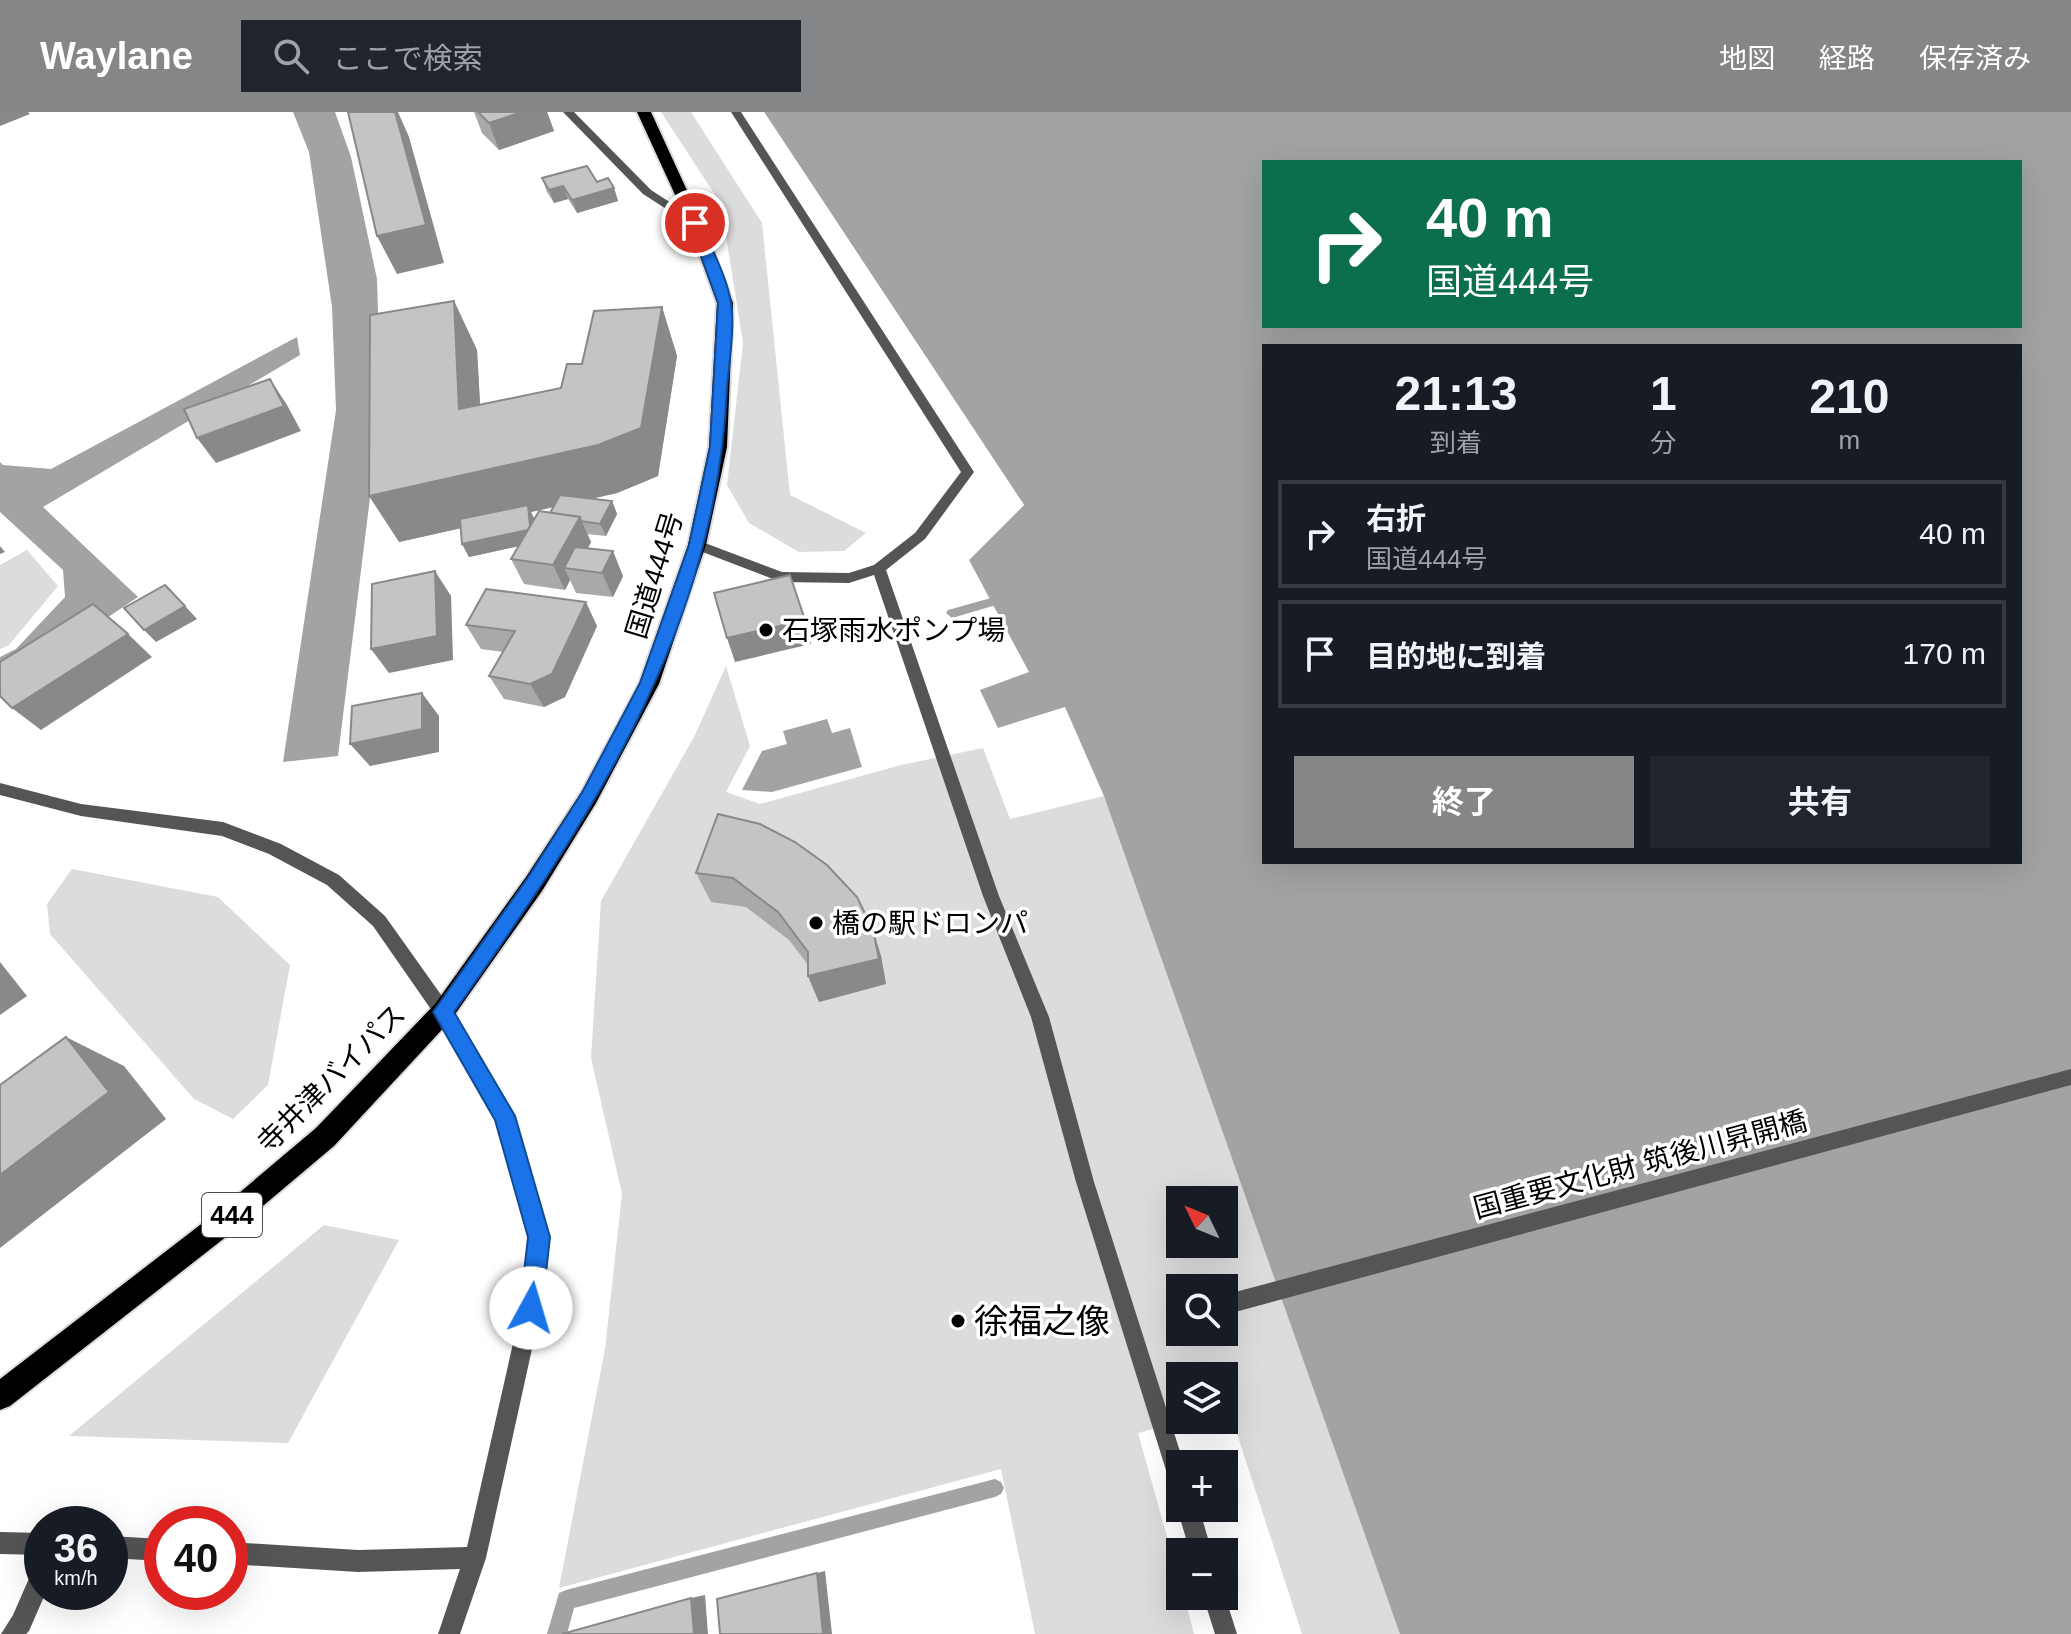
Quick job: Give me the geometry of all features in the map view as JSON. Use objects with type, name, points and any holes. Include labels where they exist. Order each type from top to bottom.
[{"type":"highway","name":"国道444号","points":[[443,1012],[534,884],[589,797],[649,684],[697,545],[718,447],[725,303],[695,223],[644,112]]},
{"type":"highway","name":"寺井津バイパス","points":[[0,1396],[222,1224],[325,1137],[443,1012]]},
{"type":"street","points":[[568,112],[647,192],[695,223]]},
{"type":"street","points":[[697,545],[781,577],[849,578],[879,569],[920,536],[968,472],[736,112]]},
{"type":"street","points":[[879,569],[991,896],[1040,1017],[1085,1182],[1170,1450]]},
{"type":"street","points":[[0,789],[81,810],[223,829],[275,849],[333,880],[379,921],[443,1012],[504,1116],[539,1237],[531,1308],[475,1558],[449,1634]]},
{"type":"street","name":"国重要文化財 筑後川昇開橋","points":[[1238,1301],[2071,1077]]},
{"type":"street","points":[[0,1543],[24,1544]]},
{"type":"street","points":[[248,1554],[358,1561],[475,1558]]},
{"type":"street","points":[[12,1634],[27,1610]]},
{"type":"street","points":[[1218,1610],[1226,1634]]},
{"type":"shaded area","points":[[293,112],[335,112],[351,157],[377,279],[381,409],[338,756],[283,762],[336,410],[332,307],[309,152]]},
{"type":"shaded area","points":[[661,112],[691,112],[762,223],[790,495],[866,533],[844,551],[799,552],[749,523],[727,485],[743,343],[721,204]]},
{"type":"shaded area","points":[[764,112],[2071,112],[2071,1634],[1400,1634],[1104,796],[1065,707],[998,728],[980,690],[1029,672],[969,560],[1024,505]]},
{"type":"shaded area","points":[[297,337],[300,355],[43,507],[138,597],[0,690],[0,657],[16,649],[65,597],[63,570],[0,512],[0,462],[3,465],[51,469]]},
{"type":"shaded area","points":[[27,550],[58,586],[9,645],[0,649],[0,565]]},
{"type":"shaded area","points":[[726,666],[750,746],[726,792],[760,804],[901,765],[983,748],[1010,819],[1104,796],[1498,1634],[1302,1634],[1237,1434],[1238,1362],[1166,1362],[1166,1425],[1138,1433],[1167,1538],[1166,1610],[1188,1610],[1194,1634],[1035,1634],[1001,1469],[559,1588],[605,1349],[622,1194],[591,1058],[601,901],[694,737]]},
{"type":"shaded area","points":[[827,719],[832,733],[850,728],[862,767],[772,792],[742,790],[762,751],[787,744],[783,731]]},
{"type":"shaded area","points":[[72,869],[218,897],[290,965],[268,1085],[233,1119],[194,1099],[50,934],[47,904]]},
{"type":"shaded area","points":[[324,1225],[399,1240],[288,1443],[69,1436]]},
{"type":"pier","points":[[760,112],[764,112],[1024,505],[969,560],[967,556],[1019,504]]},
{"type":"building","points":[[348,112],[395,112],[426,225],[377,236]]},
{"type":"building","points":[[478,112],[522,112],[489,123]]},
{"type":"building","points":[[587,166],[597,182],[608,178],[614,188],[572,200],[563,186],[549,190],[542,178]]},
{"type":"building","points":[[454,301],[459,409],[561,388],[567,364],[582,364],[594,311],[662,307],[641,428],[598,445],[369,496],[370,315]]},
{"type":"building","points":[[270,379],[284,406],[197,438],[184,409]]},
{"type":"building","points":[[560,495],[612,501],[600,524],[581,521],[580,517],[550,513]]},
{"type":"building","points":[[528,505],[528,530],[462,544],[460,519]]},
{"type":"building","points":[[539,511],[580,517],[553,565],[511,559]]},
{"type":"building","points":[[575,547],[613,551],[602,573],[564,568]]},
{"type":"building","points":[[435,571],[437,636],[371,649],[372,584]]},
{"type":"building","points":[[790,575],[805,620],[727,638],[714,593]]},
{"type":"building","points":[[165,585],[185,606],[144,630],[124,608]]},
{"type":"building","points":[[486,589],[586,602],[552,674],[530,684],[489,676],[515,631],[466,625]]},
{"type":"building","points":[[93,604],[128,634],[12,708],[0,696],[0,662]]},
{"type":"building","points":[[422,693],[422,729],[350,744],[352,706]]},
{"type":"building","name":"橋の駅ドロンパ","points":[[718,814],[760,824],[795,842],[827,865],[857,897],[873,930],[879,959],[808,976],[808,952],[778,912],[733,878],[696,873]]},
{"type":"building","points":[[66,1037],[109,1092],[0,1175],[0,1085]]},
{"type":"building","points":[[817,1573],[823,1634],[720,1634],[717,1599]]},
{"type":"building","points":[[691,1598],[694,1634],[562,1634]]},
{"type":"waterway","points":[[952,613],[1009,597]]},
{"type":"waterway","points":[[557,1634],[566,1600],[995,1488]]},
{"type":"place","name":"石塚雨水ポンプ場","points":[[766,630]]},
{"type":"place","name":"橋の駅ドロンパ","points":[[816,923]]},
{"type":"place","name":"徐福之像","points":[[958,1321]]},
{"type":"route","points":[[531,1308],[539,1237],[504,1116],[443,1012],[534,884],[589,797],[649,684],[697,545],[718,447],[725,303],[695,223]]}]
